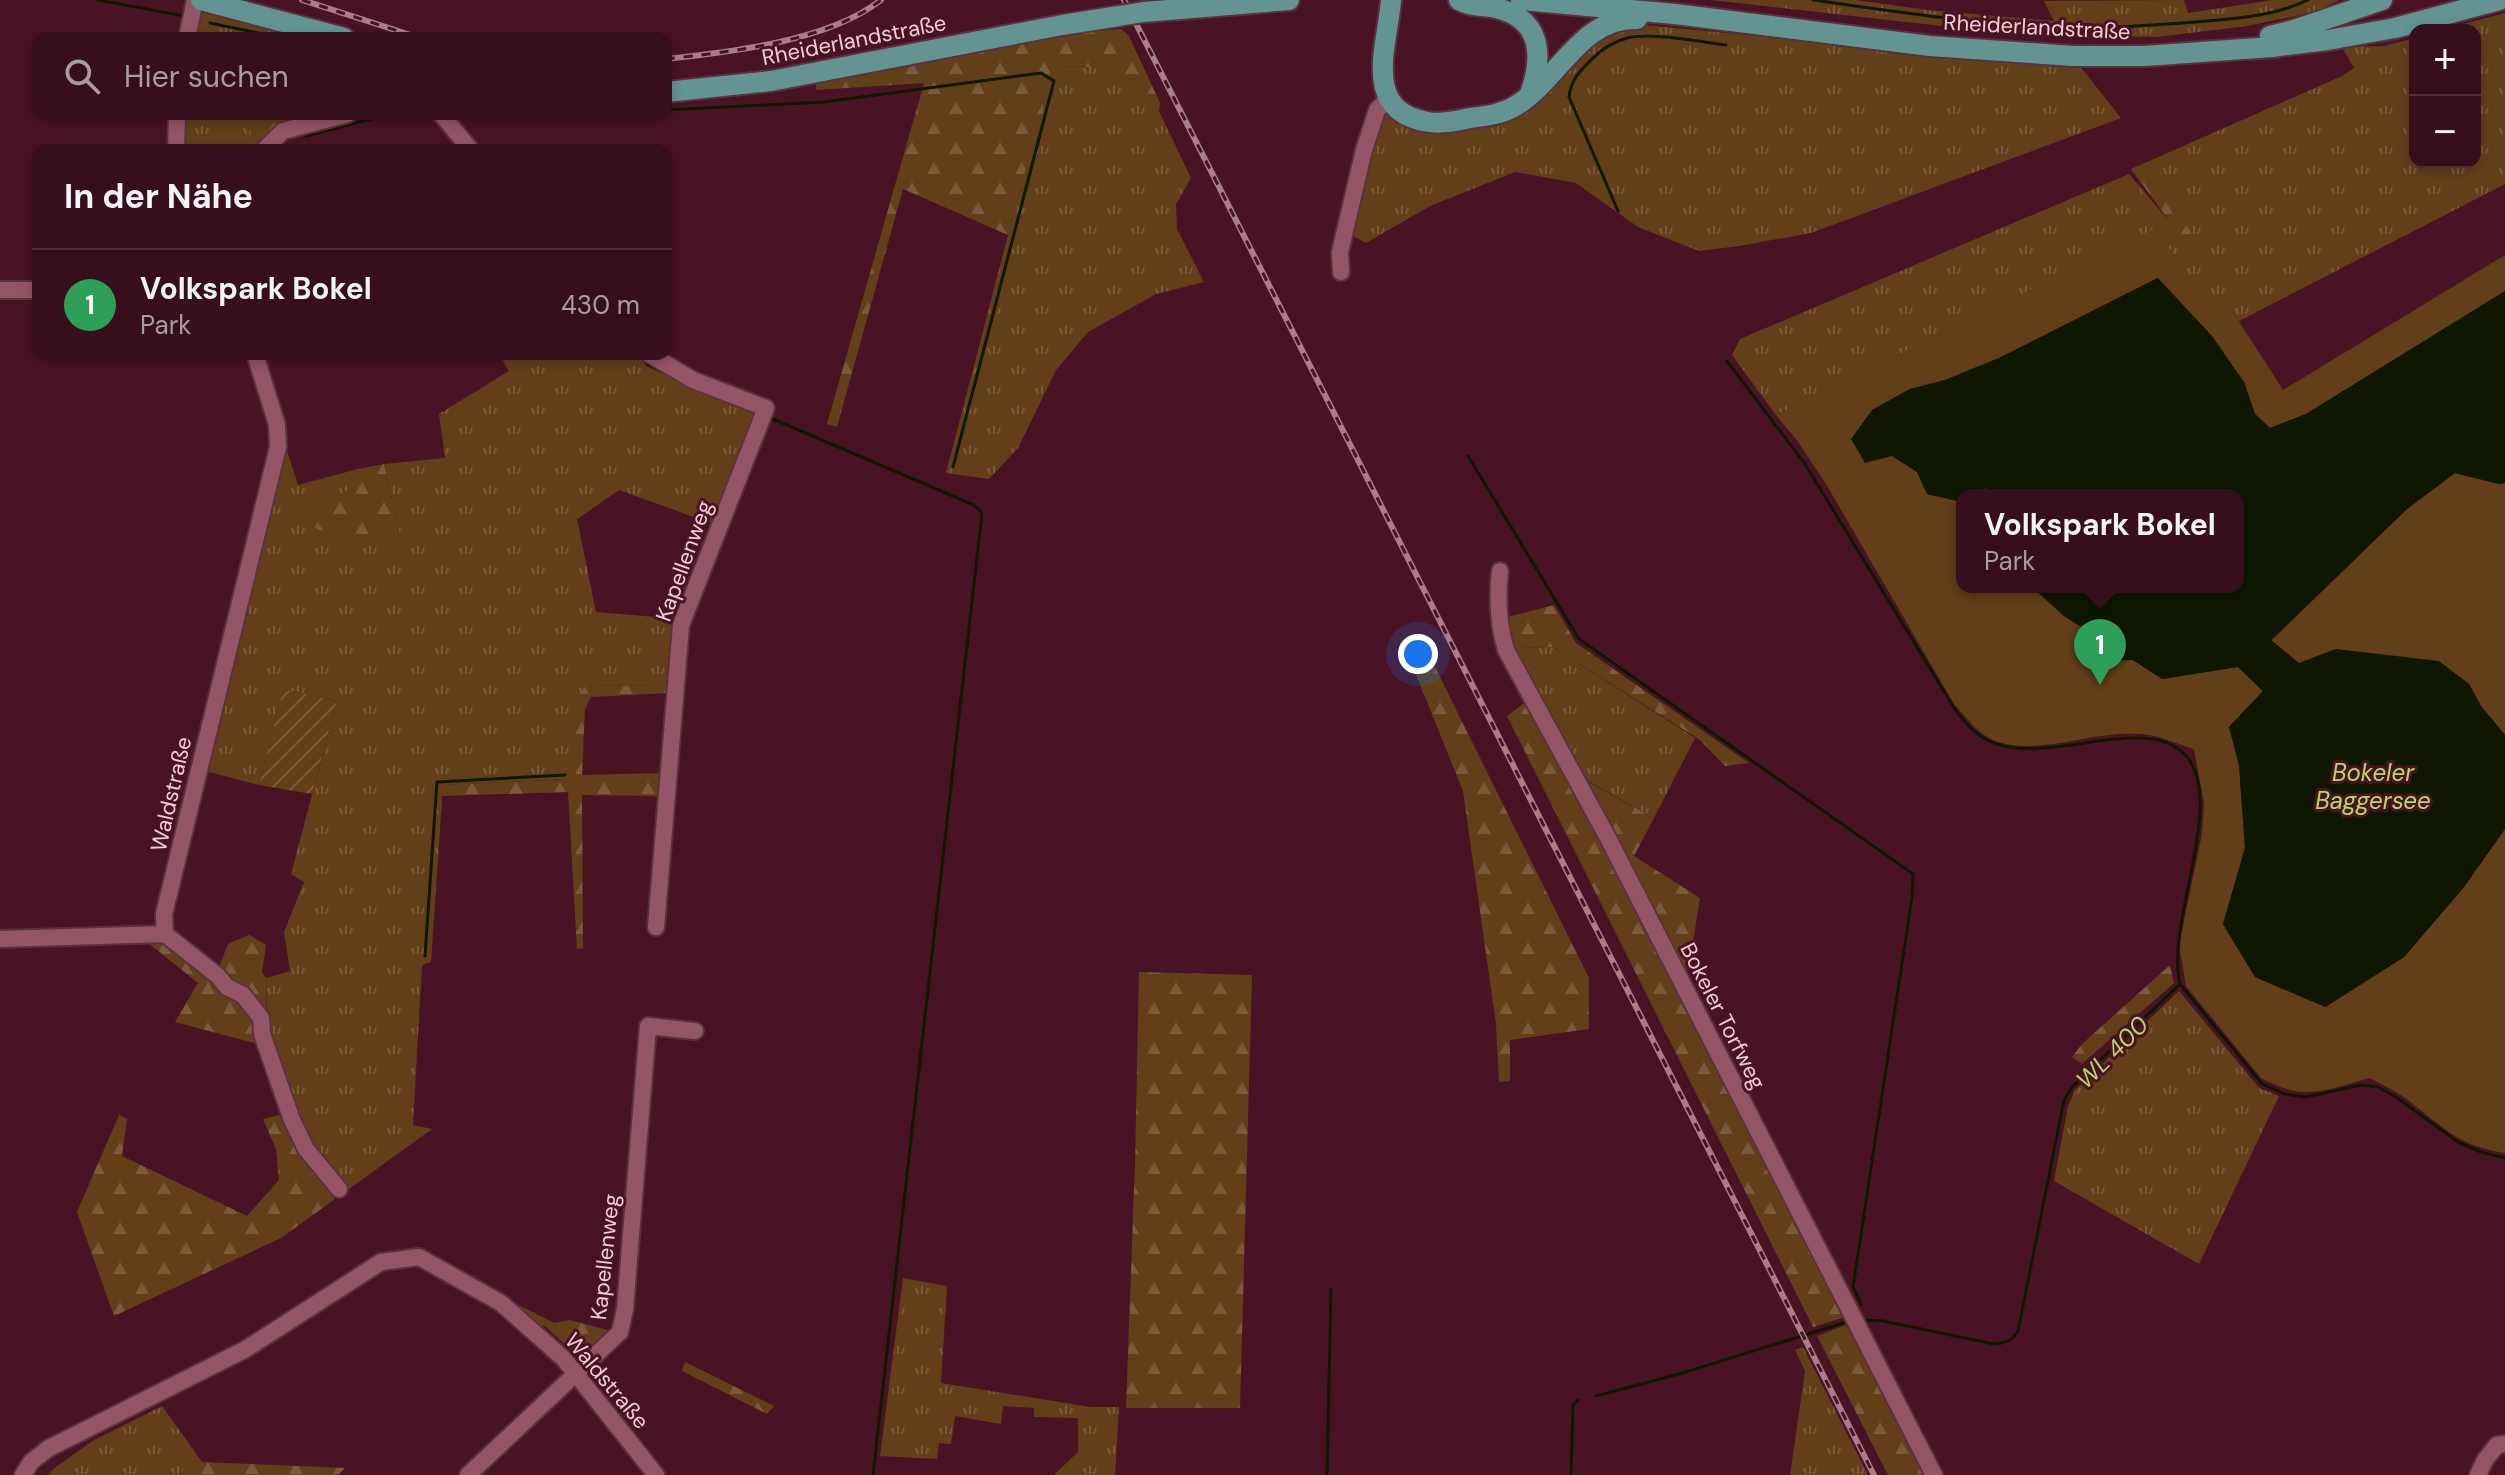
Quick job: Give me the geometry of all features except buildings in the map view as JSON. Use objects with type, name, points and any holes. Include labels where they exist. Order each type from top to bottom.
[{"type":"main road","points":[[201,0],[321,32]]},
{"type":"main road","name":"Rheiderlandstraße","points":[[672,91],[771,81],[1144,12],[1289,0]]},
{"type":"main road","points":[[1391,0],[1381,66],[1382,82],[1389,98],[1407,115],[1444,123],[1508,110],[1547,80],[1578,44],[1595,30],[1633,18],[1664,21],[1668,7],[1521,0]]},
{"type":"main road","points":[[1459,0],[1510,13],[1530,29],[1538,47],[1539,61],[1530,95]]},
{"type":"main road","points":[[2216,51],[2294,30],[2382,0]]},
{"type":"main road","name":"Rheiderlandstraße","points":[[1668,7],[1696,9],[1709,18],[1930,46],[2073,56],[2144,56],[2272,47],[2395,28],[2490,3],[2491,13],[2505,9]]},
{"type":"street","points":[[188,32],[195,0]]},
{"type":"street","points":[[1341,272],[1340,252],[1364,150],[1377,110],[1389,98]]},
{"type":"street","points":[[176,144],[177,120]]},
{"type":"street","points":[[270,144],[283,131],[325,120]]},
{"type":"street","points":[[446,120],[466,144]]},
{"type":"street","points":[[0,290],[32,290]]},
{"type":"street","name":"Waldstraße","points":[[165,934],[164,914],[278,447],[277,425],[257,360]]},
{"type":"street","name":"Kapellenweg","points":[[656,927],[681,625],[766,408],[693,380],[659,360]]},
{"type":"street","name":"Bokeler Torfweg","points":[[1500,571],[1499,620],[1506,650],[1608,838],[1934,1475]]},
{"type":"street","points":[[0,939],[165,934],[218,976],[227,987],[243,995],[261,1018],[262,1034],[292,1120],[306,1149],[339,1189]]},
{"type":"street","name":"Kapellenweg","points":[[468,1475],[620,1332],[625,1309],[648,1026],[695,1031]]},
{"type":"street","name":"Waldstraße","points":[[23,1475],[31,1462],[49,1448],[246,1349],[381,1262],[419,1257],[501,1303],[564,1359],[656,1475]]},
{"type":"street","points":[[2478,1475],[2497,1445],[2505,1444]]},
{"type":"green space","points":[[1711,0],[1855,0],[2054,21],[2044,1],[2184,0],[2188,13],[2273,0],[2340,0],[2314,12],[2247,26],[2157,37],[1977,30]]},
{"type":"green space","points":[[207,11],[286,32],[192,32],[196,17]]},
{"type":"green space","points":[[2505,13],[2505,184],[2239,321],[2233,312],[2217,321],[2167,245],[2189,233],[2154,159],[2342,76],[2354,68],[2342,47],[2385,46],[2409,40],[2409,168],[2481,168],[2481,24],[2463,24]]},
{"type":"green space","points":[[1635,24],[2079,65],[2121,118],[1811,233],[1739,246],[1699,251],[1638,227],[1576,183],[1515,172],[1430,206],[1366,243],[1350,234],[1382,112],[1390,108],[1406,121],[1506,118],[1583,46]]},
{"type":"green space","points":[[1121,29],[1129,36],[1160,103],[1159,111],[1123,76],[1092,67],[1053,66],[1008,235],[903,189],[837,427],[827,424],[924,83],[816,90],[816,78],[1072,33]]},
{"type":"green space","points":[[1052,66],[1092,67],[1123,76],[1159,111],[1191,178],[1176,204],[1177,229],[1204,282],[1156,294],[1088,332],[1056,370],[1018,448],[989,479],[946,473]]},
{"type":"green space","points":[[182,120],[241,120],[261,144],[184,144]]},
{"type":"green space","points":[[241,120],[326,120],[268,144],[261,144]]},
{"type":"green space","points":[[2154,159],[2190,233],[2167,245],[2156,228],[2170,222],[2131,169]]},
{"type":"green space","points":[[2129,174],[2170,222],[1776,415],[1732,355],[1740,339]]},
{"type":"green space","points":[[2156,228],[2217,320],[2233,312],[2283,390],[2505,255],[2505,291],[2306,414],[2270,428],[2255,414],[2244,382],[2157,278],[1999,358],[1945,380],[1910,389],[1872,410],[1892,456],[1917,472],[1927,494],[1956,501],[1956,593],[2039,593],[2064,616],[2091,633],[2102,660],[2133,660],[2162,679],[2238,667],[2263,691],[2229,727],[2239,765],[2245,848],[2223,924],[2255,977],[2326,1007],[2404,957],[2464,887],[2505,829],[2505,1153],[2463,1140],[2403,1097],[2370,1078],[2327,1090],[2303,1092],[2261,1078],[2186,986],[2179,945],[2202,834],[2204,803],[2194,749],[2141,734],[2024,746],[2006,744],[1979,731],[1954,704],[1826,484],[1776,415]]},
{"type":"green space","points":[[503,360],[656,360],[762,411],[716,525],[619,490],[577,519],[596,612],[678,619],[670,685],[585,686],[570,707],[570,779],[443,785],[431,962],[422,965],[413,1125],[432,1129],[349,1189],[311,1141],[293,1106],[267,1034],[266,978],[290,971],[284,932],[304,882],[291,874],[337,701],[283,689],[259,785],[206,771],[285,445],[298,485],[358,469],[361,482],[304,516],[400,535],[384,464],[445,458],[439,414],[509,371]]},
{"type":"green space","points":[[384,464],[400,535],[332,535],[306,524],[304,516],[360,482],[358,469]]},
{"type":"green space","points":[[2455,473],[2505,483],[2505,735],[2481,706],[2469,684],[2336,649],[2299,663],[2271,641],[2407,509]]},
{"type":"green space","points":[[1554,605],[1576,643],[1749,763],[1725,766],[1700,740],[1553,647],[1510,648],[1503,618]]},
{"type":"green space","points":[[1553,647],[1695,738],[1654,818],[1581,777],[1510,648]]},
{"type":"green space","points":[[1434,665],[1589,978],[1589,1029],[1510,1040],[1510,1081],[1499,1082],[1496,1024],[1463,791],[1415,672]]},
{"type":"green space","points":[[670,685],[669,693],[591,697],[585,709],[582,775],[663,773],[661,796],[582,795],[583,948],[577,949],[568,792],[442,796],[443,785],[570,779],[570,706],[585,686]]},
{"type":"green space","points":[[283,689],[337,701],[312,794],[259,785]]},
{"type":"green space","points":[[1526,702],[1845,1317],[1813,1327],[1507,716]]},
{"type":"green space","points":[[1581,778],[1654,818],[1634,856],[1700,898],[1689,967],[1683,972]]},
{"type":"green space","points":[[249,935],[266,945],[262,972],[266,978],[266,1017],[218,970],[228,944]]},
{"type":"green space","points":[[146,941],[164,941],[240,999],[257,1020],[258,1044],[175,1022],[198,983]]},
{"type":"green space","points":[[2170,965],[2174,983],[2082,1064],[2072,1057],[2082,1044]]},
{"type":"green space","points":[[1139,972],[1252,975],[1240,1408],[1126,1408]]},
{"type":"green space","points":[[2179,991],[2259,1088],[2279,1096],[2199,1264],[2054,1181],[2068,1106],[2075,1090]]},
{"type":"green space","points":[[119,1115],[127,1119],[122,1156],[247,1216],[279,1180],[276,1149],[263,1119],[279,1115],[294,1143],[335,1199],[281,1238],[114,1316],[77,1212]]},
{"type":"green space","points":[[903,1278],[947,1286],[941,1383],[1090,1407],[1119,1407],[1115,1475],[1054,1475],[1078,1452],[1078,1418],[1034,1417],[1034,1408],[1003,1406],[1001,1424],[955,1416],[951,1444],[939,1443],[937,1459],[880,1456]]},
{"type":"green space","points":[[501,1296],[554,1323],[570,1320],[615,1332],[583,1361],[544,1325],[539,1329]]},
{"type":"green space","points":[[1846,1325],[1925,1475],[1888,1475],[1817,1336]]},
{"type":"green space","points":[[1803,1347],[1868,1475],[1790,1475],[1805,1371],[1795,1350]]},
{"type":"green space","points":[[685,1362],[774,1406],[767,1414],[682,1371]]},
{"type":"green space","points":[[162,1406],[202,1462],[188,1461],[180,1475],[48,1475],[94,1440]]},
{"type":"green space","points":[[188,1461],[345,1468],[338,1475],[180,1475]]},
{"type":"water","name":"Bokeler Baggersee","points":[[2158,278],[2212,336],[2244,382],[2255,414],[2270,428],[2306,414],[2505,291],[2505,483],[2455,473],[2407,509],[2271,640],[2299,663],[2336,649],[2439,661],[2469,684],[2481,706],[2505,735],[2505,829],[2464,887],[2404,957],[2325,1007],[2255,977],[2223,924],[2245,848],[2239,765],[2229,727],[2263,691],[2238,667],[2162,679],[2133,660],[2102,661],[2091,633],[2064,616],[2039,593],[2244,593],[2244,489],[1986,487],[1956,489],[1956,501],[1927,494],[1917,472],[1892,456],[1865,463],[1851,439],[1872,410],[1910,389],[1945,380],[1999,358]]},
{"type":"waterway","points":[[98,0],[184,16]]},
{"type":"waterway","points":[[1813,0],[1960,20],[2082,28],[2230,19],[2278,11],[2308,0]]},
{"type":"waterway","points":[[210,23],[253,32]]},
{"type":"waterway","points":[[1618,211],[1569,97],[1576,77],[1602,50],[1627,38],[1662,37],[1726,45]]},
{"type":"waterway","points":[[672,110],[824,102],[1041,73],[1054,81],[953,467]]},
{"type":"waterway","points":[[306,136],[367,120]]},
{"type":"waterway","points":[[644,360],[671,376]]},
{"type":"waterway","points":[[1727,361],[1805,464],[1956,711],[1974,731],[1987,740],[2010,747],[2036,749],[2121,738],[2147,738],[2169,744],[2187,757],[2197,778],[2200,804],[2198,834],[2180,930],[2180,984]]},
{"type":"waterway","points":[[773,419],[974,505],[982,513],[873,1475]]},
{"type":"waterway","points":[[1468,456],[1579,639],[1913,874],[1853,1287],[1861,1304]]},
{"type":"waterway","points":[[425,956],[437,782],[565,775]]},
{"type":"waterway","name":"WL 400","points":[[1862,1320],[1883,1321],[1994,1344],[2013,1337],[2018,1331],[2064,1100],[2073,1086],[2180,984],[2262,1084],[2284,1094],[2306,1097],[2361,1085],[2378,1087],[2458,1142],[2505,1158]]},
{"type":"waterway","points":[[1327,1475],[1331,1289]]},
{"type":"waterway","points":[[1596,1396],[1679,1374],[1850,1321]]},
{"type":"waterway","points":[[1571,1475],[1573,1405],[1578,1400]]},
{"type":"railway","points":[[302,0],[401,32]]},
{"type":"railway","points":[[672,58],[749,48],[807,35],[835,26],[881,0]]},
{"type":"railway","points":[[1124,0],[1874,1475]]},
{"type":"place","name":"Volkspark Bokel","points":[[2100,685]]}]
